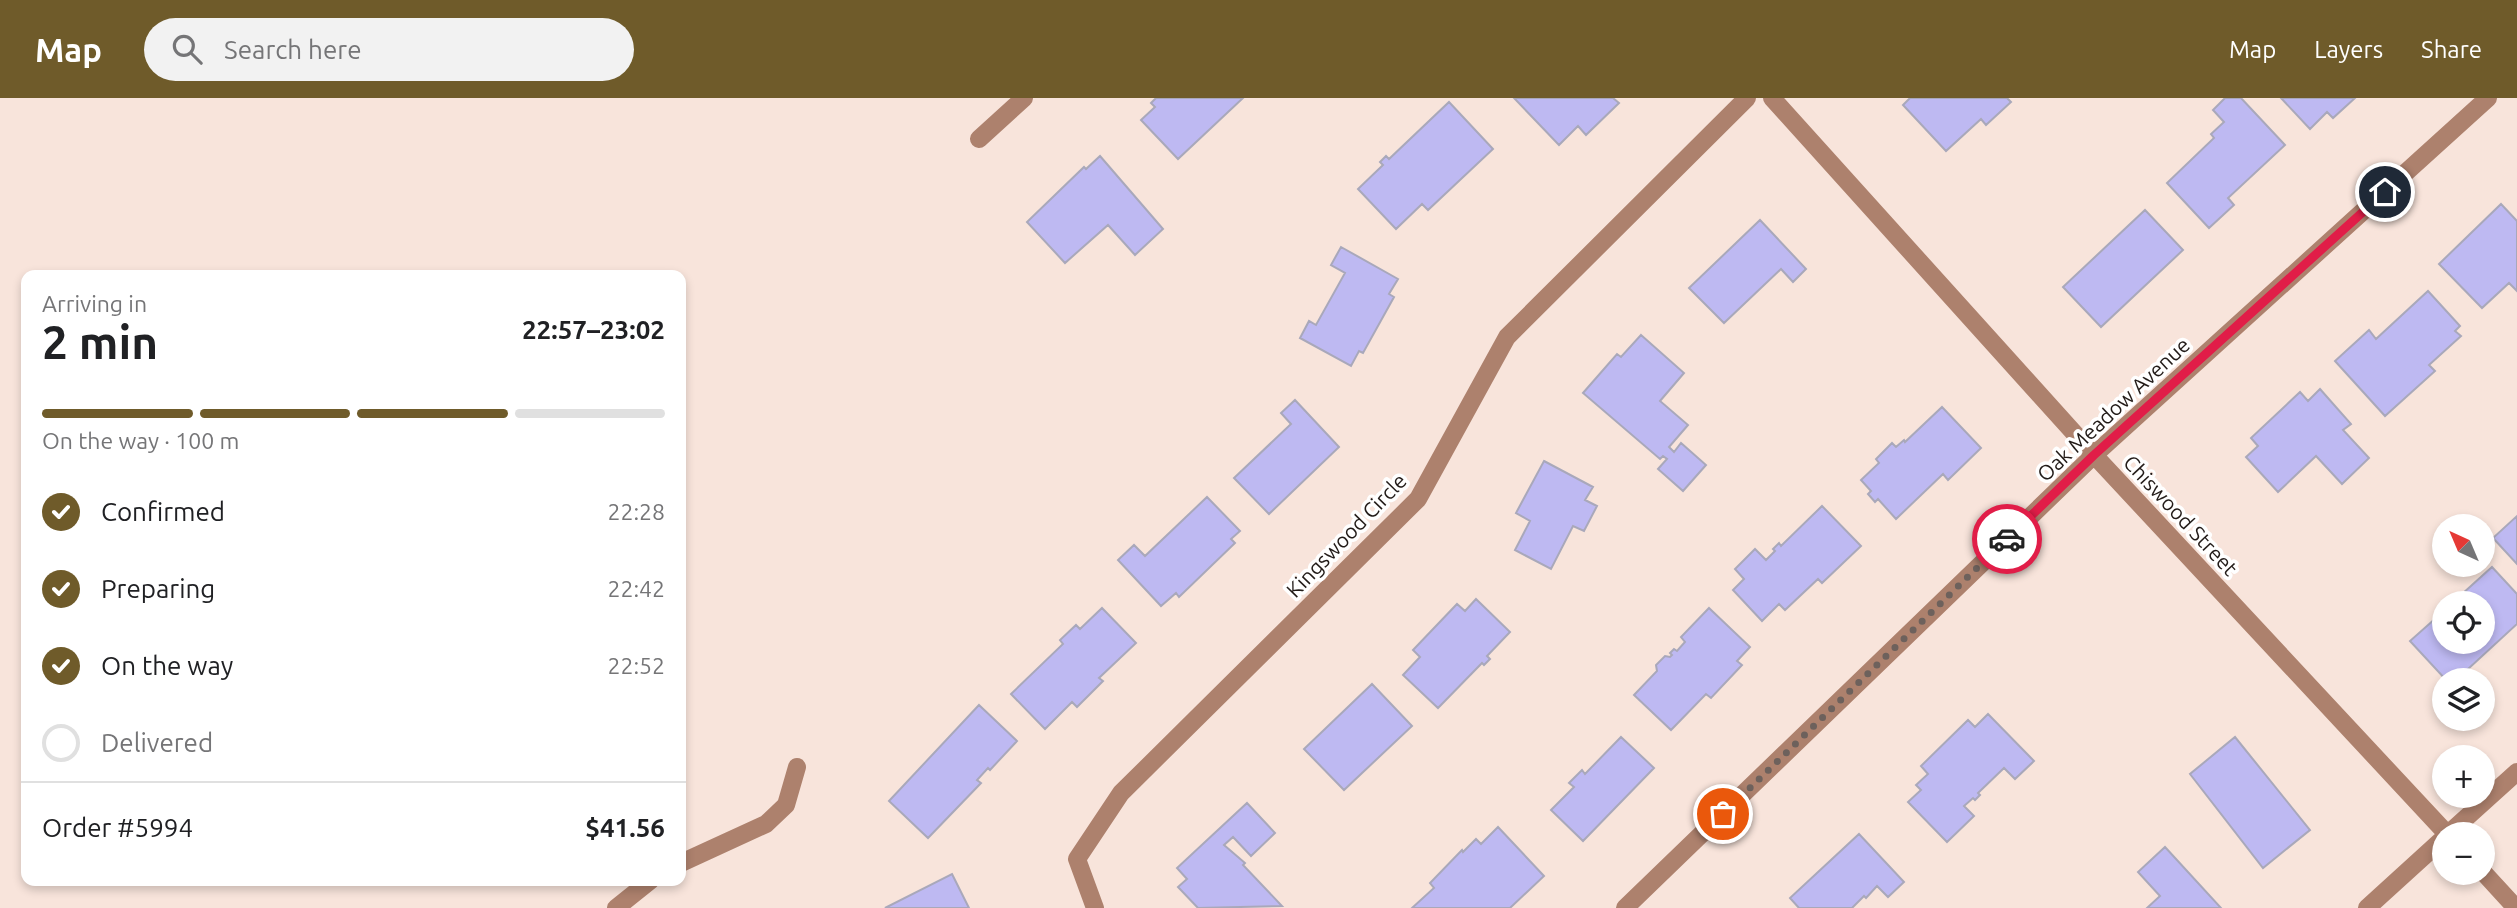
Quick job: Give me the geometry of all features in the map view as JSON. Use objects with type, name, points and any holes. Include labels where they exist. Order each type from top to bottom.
[{"type":"street","points":[[979,139],[1024,98]]},
{"type":"street","name":"Kingswood Circle","points":[[1095,908],[1077,859],[1121,793],[1418,499],[1507,337],[1747,98]]},
{"type":"street","name":"Chiswood Street","points":[[1772,98],[2094,455],[2435,822]]},
{"type":"street","name":"Oak Meadow Avenue","points":[[1625,908],[2094,455],[2488,98]]},
{"type":"street","points":[[686,861],[766,824],[786,804],[797,767]]},
{"type":"street","points":[[2461,822],[2517,772]]},
{"type":"street","points":[[2367,908],[2432,849]]},
{"type":"street","points":[[2495,885],[2516,908]]},
{"type":"street","points":[[615,908],[643,886]]},
{"type":"building","points":[[1156,98],[1243,98],[1178,159],[1141,120],[1155,107],[1151,103]]},
{"type":"building","points":[[1514,98],[1613,98],[1619,103],[1586,135],[1578,126],[1559,145]]},
{"type":"building","points":[[1910,98],[2007,98],[2011,102],[1986,125],[1981,119],[1946,151],[1903,105]]},
{"type":"building","points":[[2225,98],[2241,98],[2285,145],[2228,198],[2234,205],[2209,228],[2167,183],[2214,138],[2211,134],[2224,122],[2213,110]]},
{"type":"building","points":[[2281,98],[2355,98],[2333,118],[2327,112],[2310,129]]},
{"type":"building","points":[[1449,102],[1493,149],[1428,210],[1422,204],[1396,229],[1358,189],[1383,165],[1380,162],[1386,156],[1389,159]]},
{"type":"building","points":[[1100,156],[1163,229],[1135,255],[1108,225],[1065,263],[1027,222],[1084,167],[1086,169]]},
{"type":"building","points":[[2501,204],[2517,221],[2517,291],[2509,283],[2482,308],[2439,264]]},
{"type":"building","points":[[2145,210],[2183,250],[2101,327],[2063,287]]},
{"type":"building","points":[[1760,220],[1806,269],[1793,282],[1781,269],[1724,323],[1689,288]]},
{"type":"building","points":[[1341,247],[1398,279],[1389,294],[1394,297],[1363,353],[1359,351],[1351,366],[1300,338],[1309,321],[1316,325],[1345,273],[1331,265]]},
{"type":"building","points":[[2428,291],[2460,326],[2455,331],[2461,336],[2429,365],[2435,371],[2385,416],[2335,361],[2369,330],[2376,339]]},
{"type":"building","points":[[1641,335],[1684,373],[1660,401],[1688,425],[1669,447],[1674,452],[1681,443],[1706,465],[1683,491],[1658,469],[1667,459],[1663,456],[1660,459],[1583,393],[1617,354],[1621,357]]},
{"type":"building","points":[[2320,389],[2351,424],[2343,430],[2369,458],[2342,484],[2316,456],[2278,492],[2246,457],[2258,446],[2251,438],[2300,392],[2308,401]]},
{"type":"building","points":[[1295,400],[1339,447],[1269,514],[1234,478],[1291,424],[1281,413]]},
{"type":"building","points":[[1942,407],[1981,448],[1948,480],[1943,474],[1896,519],[1878,499],[1875,502],[1868,494],[1871,491],[1861,480],[1879,463],[1876,459],[1892,443],[1896,447],[1904,440],[1905,442]]},
{"type":"building","points":[[1544,461],[1593,487],[1585,500],[1597,506],[1584,531],[1573,526],[1551,569],[1515,550],[1530,521],[1516,513]]},
{"type":"building","points":[[1207,497],[1240,531],[1231,539],[1235,543],[1179,597],[1176,593],[1161,606],[1118,560],[1134,545],[1145,556]]},
{"type":"building","points":[[1822,506],[1861,546],[1822,583],[1818,579],[1785,610],[1779,604],[1762,621],[1733,590],[1744,579],[1735,569],[1755,549],[1766,560],[1779,543],[1781,546]]},
{"type":"building","points":[[2517,516],[2517,564],[2496,541],[2496,535]]},
{"type":"building","points":[[2496,571],[2517,594],[2517,624],[2495,644],[2495,591],[2465,591],[2480,578],[2496,578]]},
{"type":"building","points":[[1476,599],[1510,632],[1487,656],[1490,659],[1484,665],[1482,663],[1438,708],[1403,675],[1420,657],[1413,650],[1457,604],[1465,611]]},
{"type":"building","points":[[1102,608],[1136,643],[1099,678],[1103,681],[1077,707],[1072,702],[1045,729],[1011,694],[1063,644],[1060,640],[1076,625],[1080,629]]},
{"type":"building","points":[[1709,608],[1750,647],[1737,661],[1742,665],[1711,698],[1706,694],[1671,730],[1634,695],[1657,671],[1656,665],[1665,656],[1670,657],[1674,649],[1677,651],[1685,642],[1681,637]]},
{"type":"building","points":[[2432,622],[2432,654],[2484,654],[2469,668],[2435,668],[2410,641]]},
{"type":"building","points":[[1372,684],[1412,726],[1344,790],[1304,749]]},
{"type":"building","points":[[979,705],[1017,741],[990,770],[988,768],[977,780],[981,783],[928,838],[889,801]]},
{"type":"building","points":[[1988,714],[2034,761],[2015,779],[2004,768],[1978,793],[1980,795],[1975,800],[1973,798],[1964,806],[1974,816],[1947,842],[1908,802],[1921,790],[1916,785],[1928,774],[1921,766],[1968,720],[1975,727]]},
{"type":"building","points":[[1621,737],[1654,768],[1583,841],[1551,810],[1574,787],[1569,783],[1582,770],[1585,774]]},
{"type":"building","points":[[2235,737],[2310,830],[2263,868],[2190,774]]},
{"type":"building","points":[[1247,803],[1275,833],[1251,856],[1233,837],[1224,845],[1245,863],[1243,865],[1282,906],[1198,908],[1178,887],[1187,879],[1177,868]]},
{"type":"building","points":[[1498,827],[1544,876],[1510,908],[1412,908],[1434,888],[1430,883],[1462,850],[1463,852],[1476,839],[1481,844]]},
{"type":"building","points":[[1859,834],[1904,882],[1888,897],[1877,886],[1852,908],[1799,908],[1790,898]]},
{"type":"building","points":[[2165,847],[2221,908],[2147,908],[2160,896],[2138,872]]},
{"type":"building","points":[[952,874],[969,908],[885,908]]},
{"type":"way so far","points":[[1723,814],[2007,539]]},
{"type":"route","points":[[2007,539],[2094,455],[2385,192]]}]
